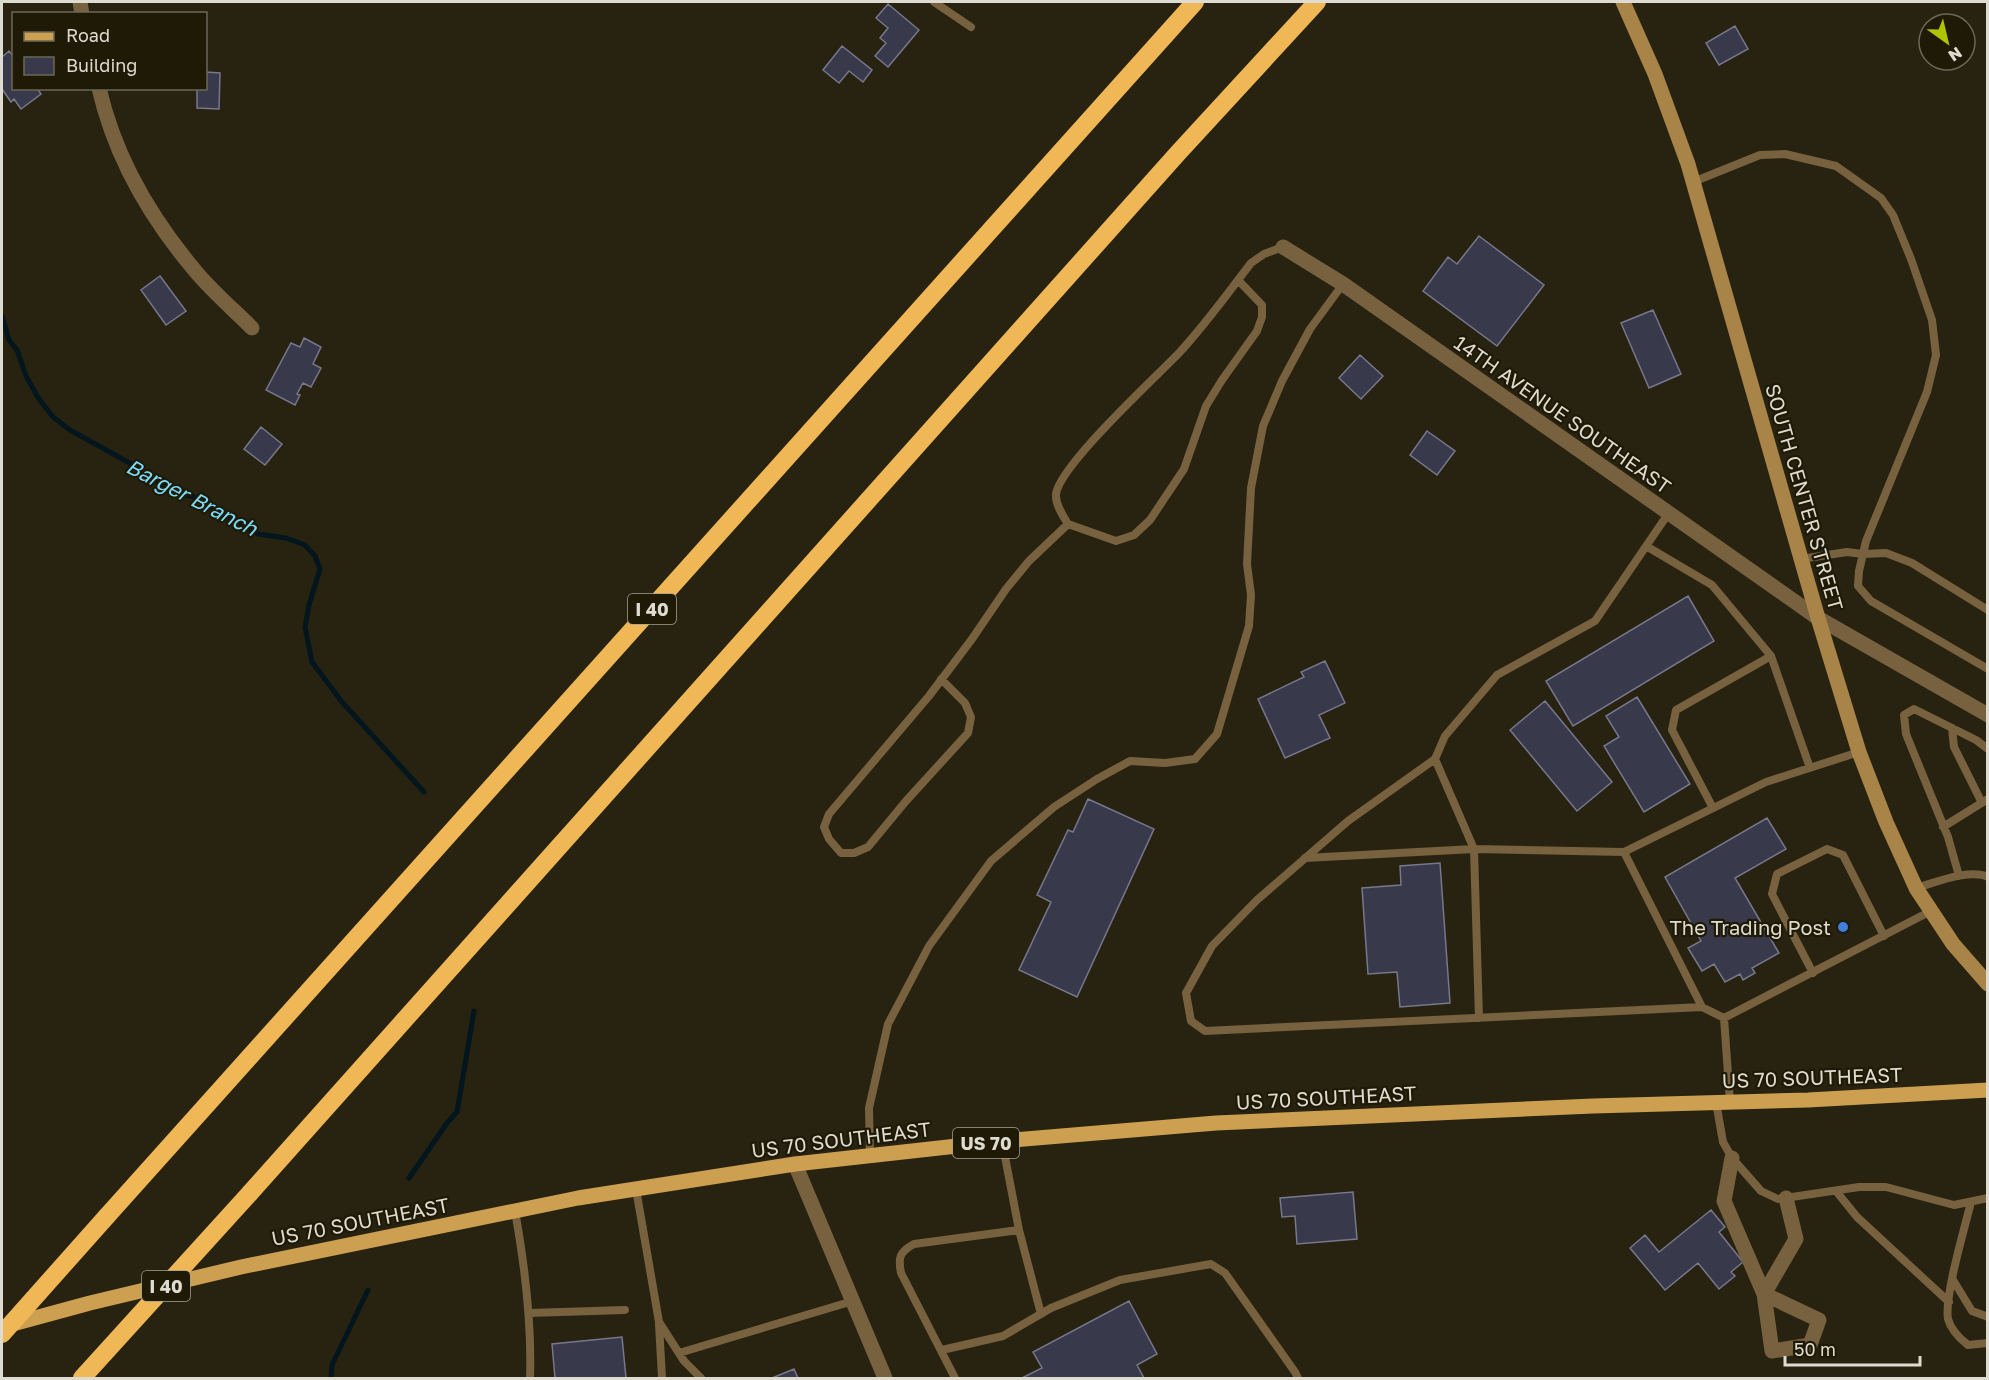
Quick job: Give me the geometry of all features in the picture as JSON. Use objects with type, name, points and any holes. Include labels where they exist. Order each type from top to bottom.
[{"type":"highway","name":"I 40","points":[[2,1334],[1196,2]]},
{"type":"highway","name":"I 40","points":[[82,1378],[250,1193],[1109,230],[1317,2]]},
{"type":"main road","name":"US 70 SOUTHEAST","points":[[2,1327],[90,1302],[241,1267],[515,1211],[795,1164],[1002,1141],[1216,1122],[1581,1106],[1808,1100],[1988,1090]]},
{"type":"street","name":"SOUTH CENTER STREET","points":[[1623,2],[1655,74],[1693,182],[1818,618],[1859,752],[1886,822],[1916,888],[1953,944],[1988,984]]},
{"type":"street","points":[[100,90],[124,163],[146,204],[171,241],[199,275],[252,328]]},
{"type":"street","name":"14TH AVENUE SOUTHEAST","points":[[1283,246],[1343,284],[1818,618],[1988,715]]},
{"type":"street","points":[[1732,1158],[1724,1201],[1764,1294],[1796,1239],[1786,1198]]},
{"type":"street","points":[[795,1164],[885,1378]]},
{"type":"lane","points":[[934,2],[971,27]]},
{"type":"lane","points":[[1693,182],[1760,154],[1785,154],[1836,166],[1881,198],[1893,215],[1932,320],[1936,355],[1927,392],[1863,554],[1858,586],[1871,601],[1988,669]]},
{"type":"lane","points":[[1238,280],[1262,305],[1262,317],[1257,331],[1206,406],[1184,469],[1150,520],[1134,536],[1116,542],[1068,524],[1059,509],[1056,494],[1068,471],[1108,425],[1180,352],[1251,263],[1264,254],[1283,246]]},
{"type":"lane","points":[[870,1156],[869,1108],[888,1023],[929,946],[991,861],[1054,807],[1096,779],[1130,761],[1165,763],[1195,759],[1217,734],[1249,626],[1251,595],[1247,564],[1251,488],[1263,426],[1282,381],[1311,329],[1343,284]]},
{"type":"lane","points":[[1668,514],[1595,621],[1497,675],[1445,736],[1435,759],[1348,821],[1257,900],[1212,946],[1186,993],[1191,1021],[1205,1031],[1702,1007],[1724,1018]]},
{"type":"lane","points":[[941,679],[965,703],[971,717],[968,733],[868,847],[854,853],[841,853],[829,839],[824,827],[829,814],[941,679],[1029,561],[1068,524]]},
{"type":"lane","points":[[1646,546],[1712,585],[1771,656],[1810,768]]},
{"type":"lane","points":[[1801,559],[1847,552],[1886,553],[1912,563],[1988,610]]},
{"type":"lane","points":[[1713,808],[1672,730],[1676,710],[1771,656]]},
{"type":"lane","points":[[1959,876],[1943,827],[1906,734],[1904,716],[1914,709],[1976,740],[1988,749]]},
{"type":"lane","points":[[1943,827],[1985,801],[1954,747],[1952,728]]},
{"type":"lane","points":[[1305,858],[1474,849],[1624,852],[1766,782],[1859,752]]},
{"type":"lane","points":[[1435,759],[1474,849],[1479,1018]]},
{"type":"lane","points":[[1812,973],[1772,894],[1777,874],[1827,849],[1844,855],[1884,936]]},
{"type":"lane","points":[[1624,852],[1702,1007]]},
{"type":"lane","points":[[1916,888],[1959,876],[1983,875],[1988,877]]},
{"type":"lane","points":[[1724,1018],[1930,911]]},
{"type":"lane","points":[[1724,1018],[1723,1142],[1732,1158],[1761,1191],[1778,1199],[1859,1187],[1886,1187],[1954,1205],[1988,1198]]},
{"type":"lane","points":[[1002,1141],[1019,1230],[1041,1314]]},
{"type":"lane","points":[[636,1189],[658,1322],[662,1378]]},
{"type":"lane","points":[[1836,1191],[1857,1217],[1949,1302]]},
{"type":"lane","points":[[1971,1202],[1953,1280],[1948,1319],[1956,1335],[1968,1345],[1988,1343]]},
{"type":"lane","points":[[515,1211],[526,1274],[530,1378]]},
{"type":"lane","points":[[955,1378],[901,1273],[898,1258],[903,1250],[914,1244],[1019,1230]]},
{"type":"lane","points":[[942,1350],[1003,1336],[1041,1314],[1120,1280],[1211,1264],[1225,1273],[1298,1378]]},
{"type":"lane","points":[[1953,1280],[1972,1311],[1988,1317]]},
{"type":"lane","points":[[679,1353],[852,1301]]},
{"type":"lane","points":[[529,1313],[625,1310]]},
{"type":"lane","points":[[658,1322],[679,1353],[701,1378]]},
{"type":"building","points":[[888,4],[919,30],[888,67],[875,56],[886,43],[880,38],[888,28],[876,18]]},
{"type":"building","points":[[1735,26],[1748,49],[1719,65],[1706,43]]},
{"type":"building","points":[[842,46],[872,70],[863,82],[849,71],[839,83],[823,70]]},
{"type":"building","points":[[9,51],[12,55],[12,90],[38,90],[41,94],[21,109],[14,99],[11,102],[2,89],[2,57]]},
{"type":"building","points":[[207,72],[220,73],[219,109],[197,108],[197,90],[207,90]]},
{"type":"building","points":[[1479,236],[1544,285],[1497,346],[1423,291],[1448,257],[1457,264]]},
{"type":"building","points":[[160,276],[186,311],[166,325],[141,290]]},
{"type":"building","points":[[1653,310],[1681,374],[1649,388],[1621,323]]},
{"type":"building","points":[[304,338],[321,347],[313,364],[321,368],[311,387],[303,383],[297,394],[300,395],[295,405],[266,390],[291,343],[300,347]]},
{"type":"building","points":[[1360,355],[1383,376],[1361,399],[1339,378]]},
{"type":"building","points":[[261,427],[282,444],[265,465],[244,449]]},
{"type":"building","points":[[1427,431],[1455,451],[1437,475],[1410,455]]},
{"type":"building","points":[[1688,596],[1714,641],[1573,726],[1546,681]]},
{"type":"building","points":[[1325,661],[1345,703],[1319,715],[1330,738],[1285,758],[1258,699],[1304,677],[1301,672]]},
{"type":"building","points":[[1637,697],[1690,784],[1644,812],[1604,746],[1619,737],[1606,716]]},
{"type":"building","points":[[1545,701],[1612,782],[1577,811],[1510,730]]},
{"type":"building","points":[[1088,799],[1154,829],[1077,997],[1019,970],[1051,902],[1037,895],[1068,830],[1073,832]]},
{"type":"building","points":[[1767,818],[1786,849],[1735,878],[1779,953],[1752,968],[1755,973],[1743,980],[1740,974],[1725,982],[1714,964],[1702,971],[1688,948],[1701,941],[1665,877]]},
{"type":"building","points":[[1440,863],[1450,1003],[1400,1007],[1397,972],[1368,974],[1362,888],[1401,885],[1400,866]]},
{"type":"building","points":[[1353,1192],[1357,1239],[1297,1244],[1295,1216],[1282,1217],[1280,1198]]},
{"type":"building","points":[[1711,1210],[1725,1227],[1719,1232],[1743,1262],[1731,1272],[1735,1276],[1719,1289],[1698,1263],[1665,1290],[1630,1248],[1645,1235],[1659,1252]]},
{"type":"building","points":[[1129,1301],[1157,1354],[1137,1365],[1144,1378],[1022,1378],[1042,1368],[1033,1352]]},
{"type":"building","points":[[622,1337],[626,1378],[555,1378],[552,1344]]},
{"type":"building","points":[[794,1369],[798,1378],[772,1378]]},
{"type":"waterway","name":"Barger Branch","points":[[2,316],[9,340],[17,350],[26,376],[53,417],[70,430],[135,466],[171,490],[194,497],[258,534],[286,538],[305,545],[315,556],[320,569],[305,627],[312,662],[342,702],[424,792]]},
{"type":"waterway","name":"Barger Branch","points":[[409,1178],[457,1112],[474,1011]]},
{"type":"waterway","name":"Barger Branch","points":[[331,1378],[332,1365],[368,1290]]},
{"type":"place","name":"The Trading Post","points":[[1843,927]]}]
